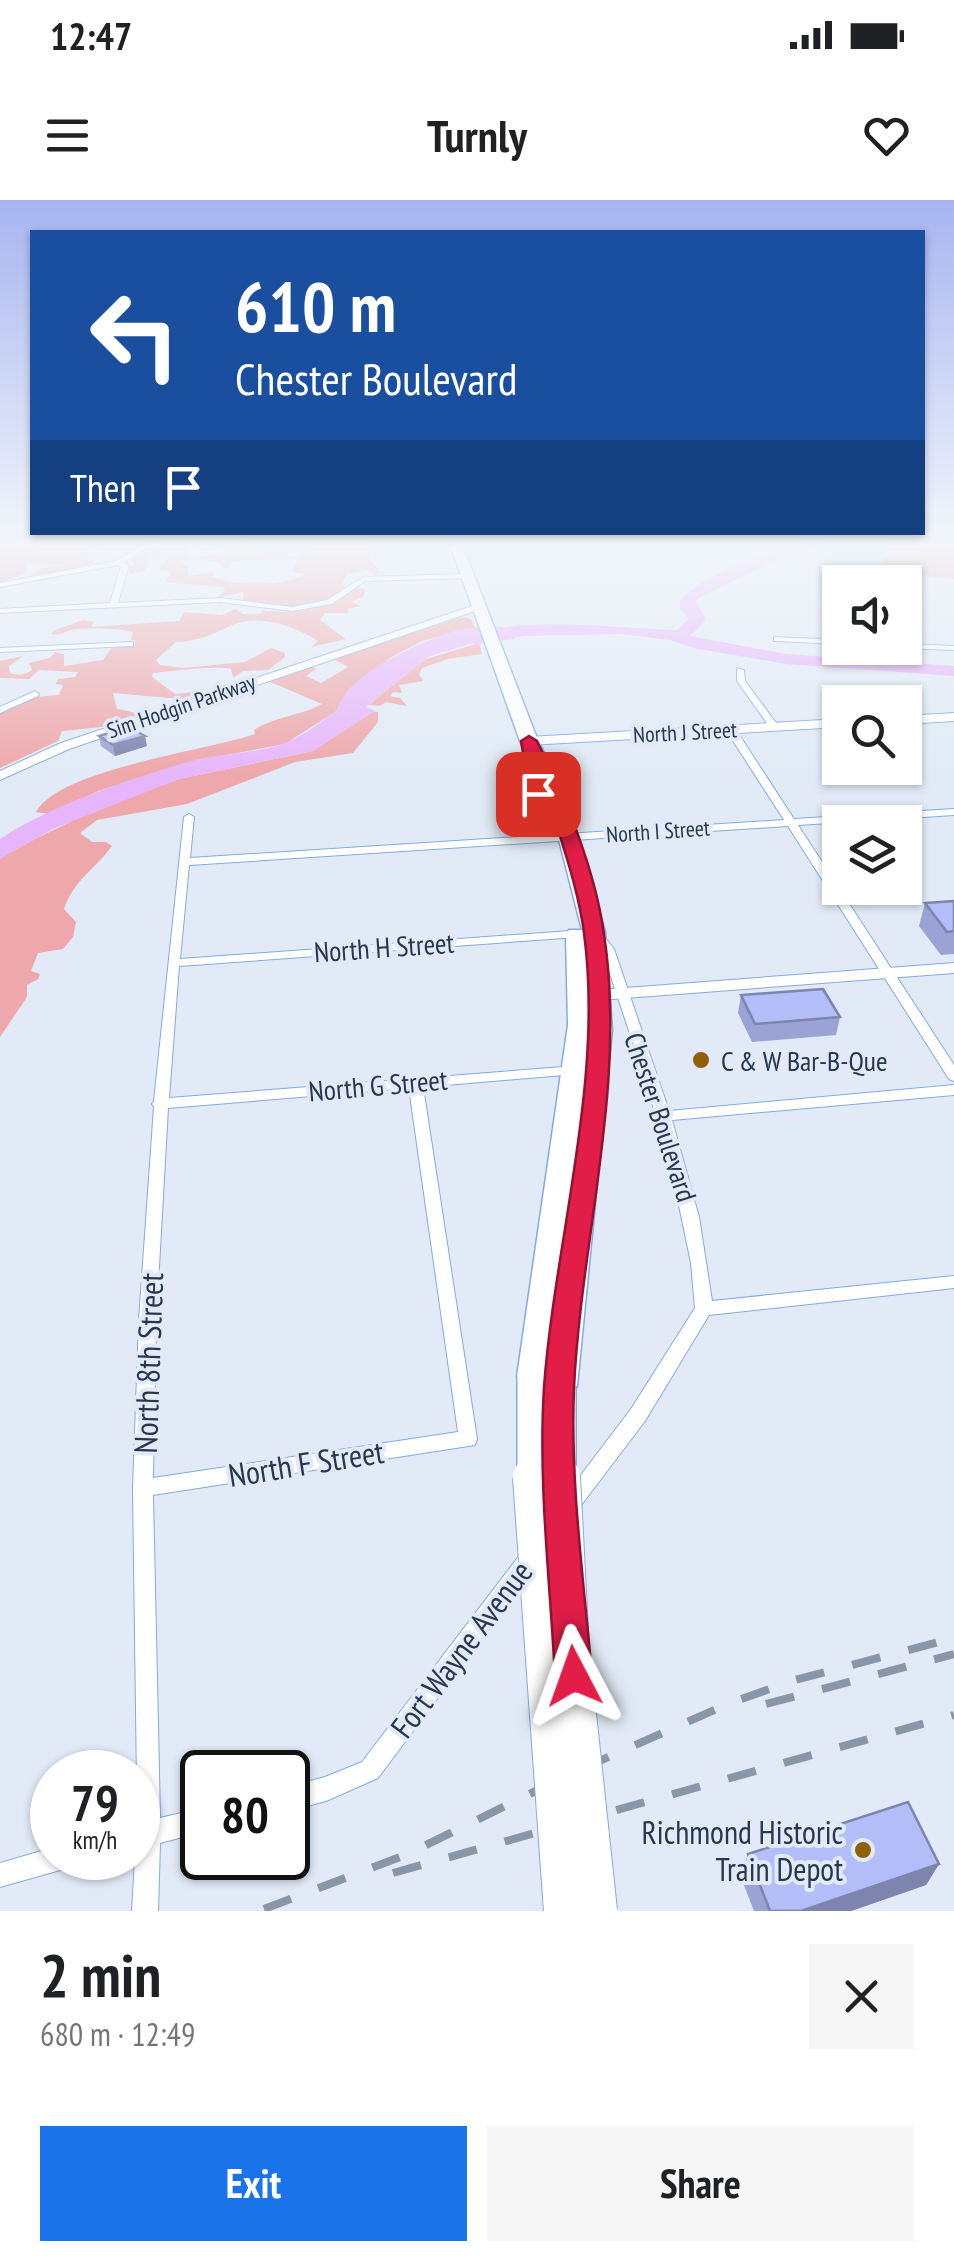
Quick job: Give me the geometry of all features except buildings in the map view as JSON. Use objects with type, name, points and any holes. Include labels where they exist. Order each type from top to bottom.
[{"type":"highway","name":"Chester Boulevard","points":[[483,619],[529,741],[538,794],[561,838],[600,995],[586,1070],[546,1381],[530,1430],[553,1822],[564,1911]]},
{"type":"highway","name":"Chester Boulevard","points":[[546,1381],[558,1439],[584,1813],[597,1911]]},
{"type":"street","name":"Sim Hodgin Parkway","points":[[0,776],[80,741],[449,619]]},
{"type":"street","points":[[776,639],[822,641]]},
{"type":"street","points":[[0,650],[130,644]]},
{"type":"street","points":[[922,647],[954,648]]},
{"type":"street","points":[[740,670],[741,682],[774,727]]},
{"type":"street","points":[[0,710],[35,694]]},
{"type":"street","points":[[922,719],[954,717]]},
{"type":"street","name":"North J Street","points":[[529,741],[822,725]]},
{"type":"street","points":[[730,730],[954,1076]]},
{"type":"street","name":"North I Street","points":[[183,862],[954,812]]},
{"type":"street","name":"North 8th Street","points":[[144,1750],[144,1488],[159,1104],[188,817]]},
{"type":"street","name":"North H Street","points":[[174,963],[586,933]]},
{"type":"street","points":[[600,995],[954,968]]},
{"type":"street","name":"Chester Boulevard","points":[[600,995],[664,1116],[691,1210],[701,1261],[704,1309]]},
{"type":"street","name":"North G Street","points":[[159,1104],[586,1070]]},
{"type":"street","name":"North F Street","points":[[144,1488],[468,1438],[415,1082]]},
{"type":"street","points":[[664,1116],[954,1090]]},
{"type":"street","points":[[704,1309],[954,1282]]},
{"type":"street","name":"Fort Wayne Avenue","points":[[310,1794],[370,1770],[638,1414],[704,1309]]},
{"type":"street","points":[[0,1875],[30,1867]]},
{"type":"street","name":"North 8th Street","points":[[145,1880],[145,1911]]},
{"type":"shaded area","points":[[321,619],[346,639],[311,647],[318,641],[297,630],[274,622],[250,621],[203,638],[176,642],[156,660],[160,665],[183,668],[245,662],[271,648],[285,653],[285,657],[268,670],[243,671],[233,678],[231,669],[225,668],[153,673],[152,677],[175,694],[202,691],[181,699],[113,693],[117,709],[142,714],[102,727],[62,731],[58,741],[0,768],[0,711],[35,697],[59,695],[63,685],[56,684],[58,679],[75,677],[78,672],[39,670],[29,679],[0,678],[0,661],[23,656],[9,666],[10,673],[21,674],[32,670],[29,663],[50,658],[55,652],[64,654],[64,666],[103,660],[112,647],[135,645],[135,640],[131,640],[133,632],[128,631],[75,629],[51,634],[83,620],[93,622],[92,627],[179,621]]},
{"type":"shaded area","points":[[457,619],[471,619],[475,628],[422,641],[390,658],[343,698],[338,710],[285,744],[190,762],[98,791],[49,814],[36,812],[50,797],[73,784],[136,763],[255,734],[254,730],[262,725],[322,704],[268,681],[311,666],[316,669],[306,676],[321,683],[348,667],[333,659]]},
{"type":"shaded area","points":[[493,626],[510,628],[515,639],[470,644],[430,656],[366,707],[375,711],[313,751],[179,779],[55,828],[0,859],[0,839],[43,815],[191,761],[260,750],[291,740],[337,710],[354,685],[383,663],[451,632]]},
{"type":"shaded area","points":[[479,643],[482,654],[422,668],[419,674],[423,681],[399,685],[402,693],[393,692],[390,696],[400,698],[407,706],[386,702],[369,705],[423,660]]},
{"type":"shaded area","points":[[372,712],[378,712],[378,722],[353,753],[295,762],[187,804],[97,820],[80,833],[92,842],[112,846],[68,899],[64,909],[76,922],[73,937],[63,949],[38,953],[31,971],[40,974],[38,979],[27,985],[27,997],[0,1037],[0,859],[4,854],[97,809],[179,779],[313,751]]},
{"type":"waterway","points":[[673,635],[682,634],[697,619]]},
{"type":"waterway","points":[[475,640],[523,631],[622,629],[673,635]]},
{"type":"waterway","points":[[673,635],[694,643],[786,659],[954,671]]},
{"type":"railway","points":[[264,1909],[408,1854],[568,1775],[730,1703],[795,1680],[954,1638]]},
{"type":"railway","points":[[766,1704],[954,1654]]},
{"type":"railway","points":[[393,1873],[954,1715]]},
{"type":"place","name":"C & W Bar-B-Que","points":[[701,1060]]},
{"type":"place","name":"Richmond Historic Train Depot","points":[[863,1850]]},
{"type":"route","points":[[538,794],[529,741],[556,793],[594,932],[600,1030],[560,1386],[558,1439],[574,1676]]}]
